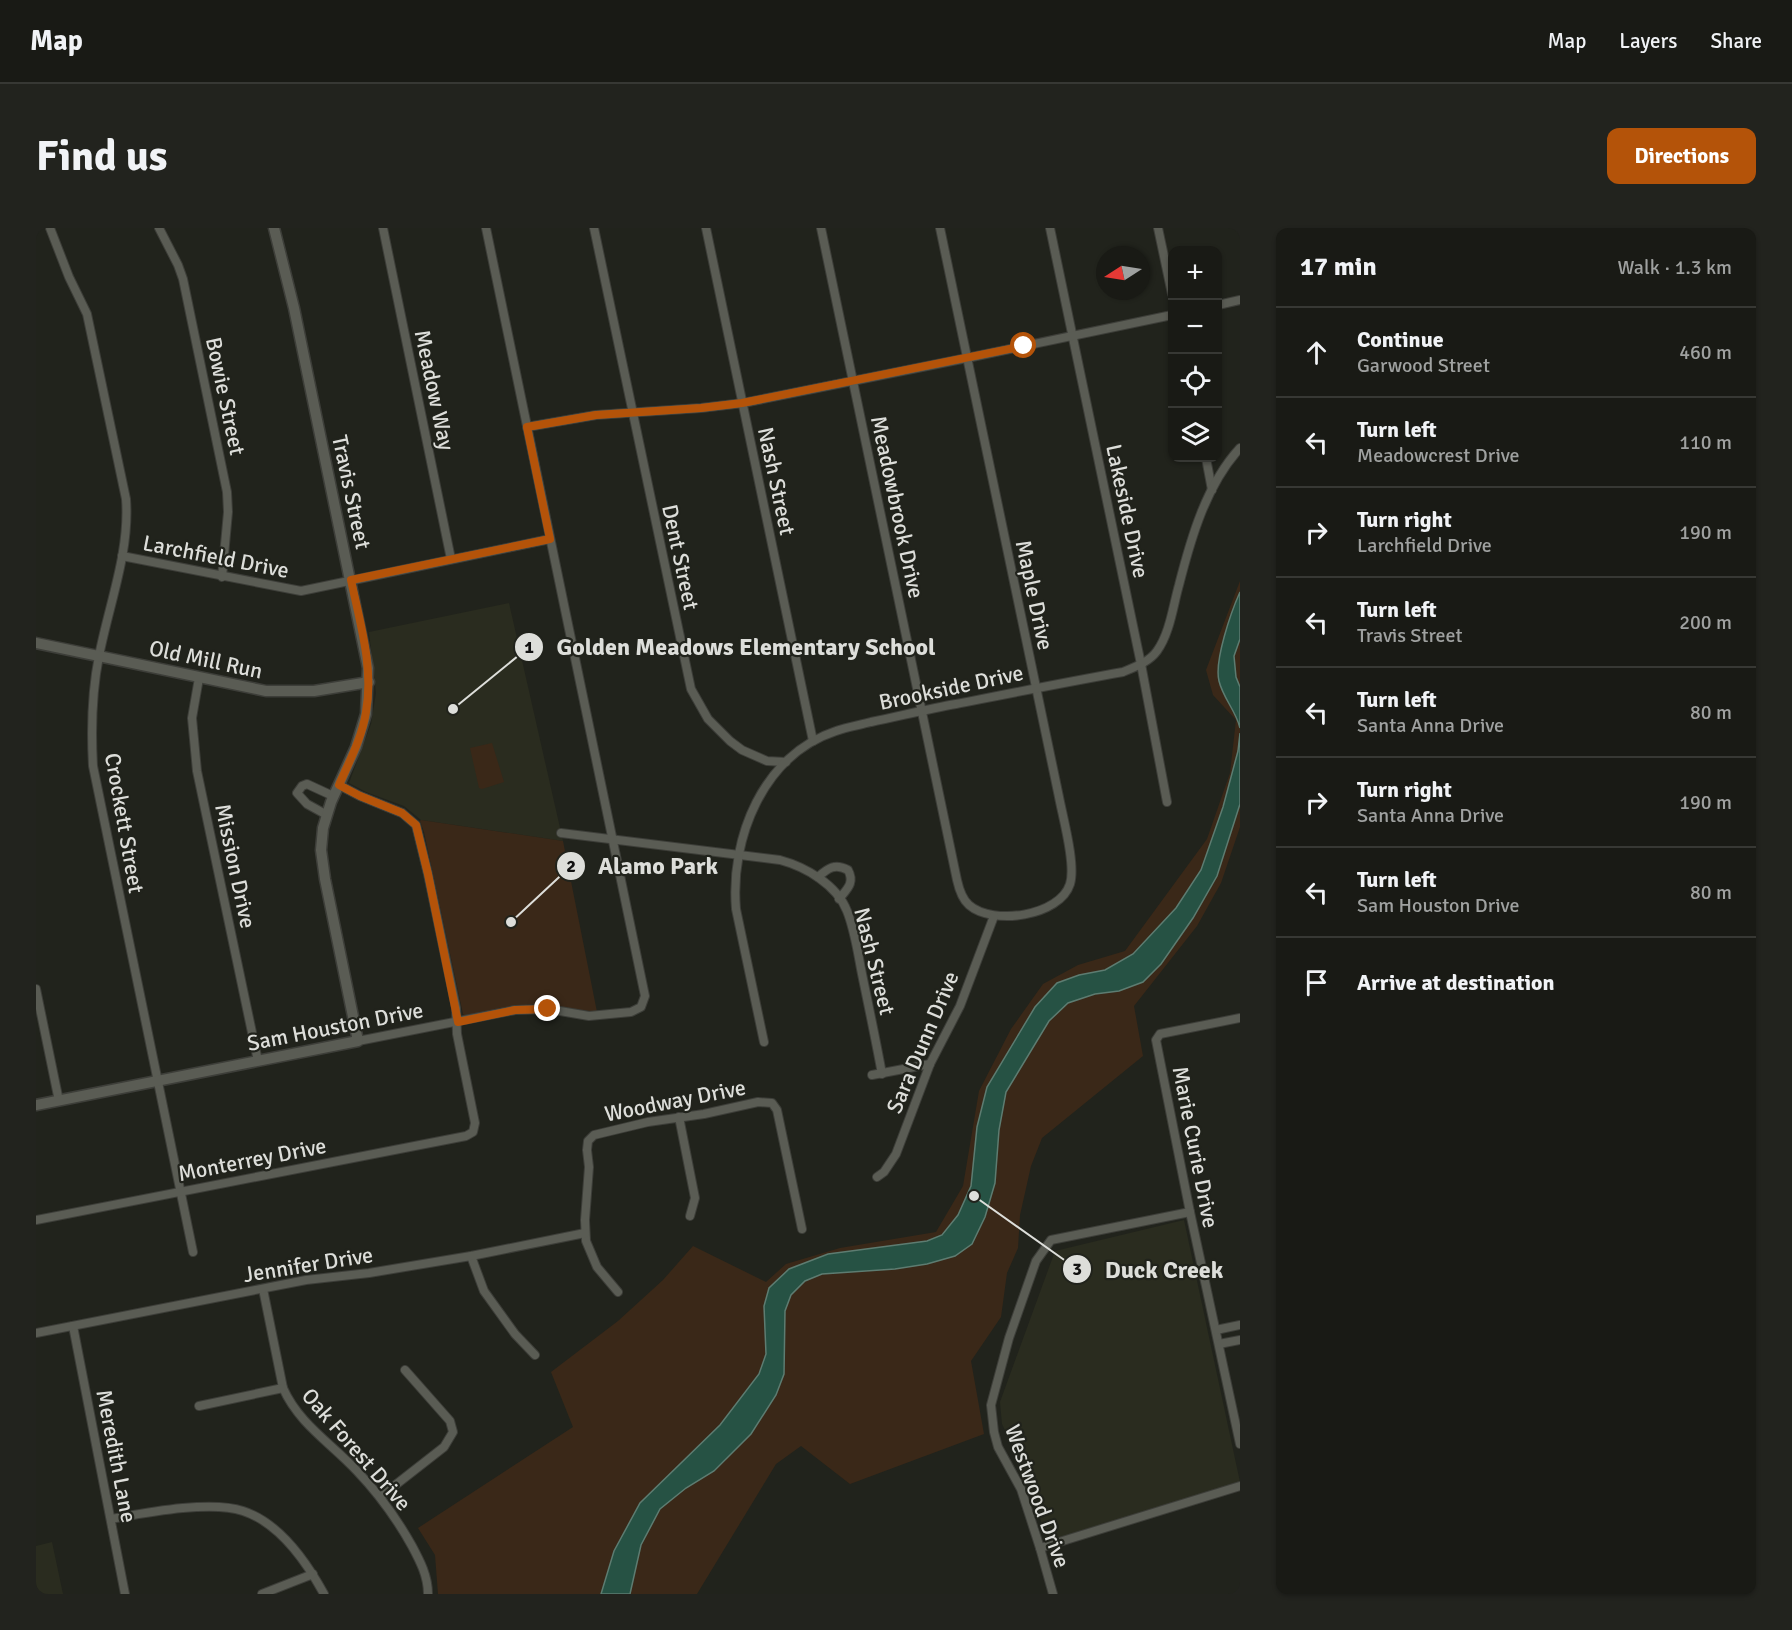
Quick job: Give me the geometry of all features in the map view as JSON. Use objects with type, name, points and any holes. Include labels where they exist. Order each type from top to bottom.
[{"type":"street","name":"Crockett Street","points":[[50,228],[65,268],[87,314],[126,499],[128,522],[99,656],[92,739],[93,766],[193,1252]]},
{"type":"street","name":"Bowie Street","points":[[159,228],[183,279],[223,470],[228,512],[222,577]]},
{"type":"street","name":"Travis Street","points":[[274,228],[294,308],[351,580],[369,682],[366,714],[356,747],[333,796],[323,828],[321,850],[358,1041]]},
{"type":"street","name":"Meadow Way","points":[[383,228],[451,560]]},
{"type":"street","points":[[486,228],[613,839]]},
{"type":"street","name":"Dent Street","points":[[594,228],[691,689],[708,719],[730,741],[742,750],[767,761],[786,762]]},
{"type":"street","name":"Nash Street","points":[[706,228],[813,741]]},
{"type":"street","name":"Meadowbrook Drive","points":[[821,228],[960,892],[967,904],[980,912],[994,916]]},
{"type":"street","name":"Maple Drive","points":[[940,228],[1059,796],[1072,873],[1070,886],[1053,905],[1038,911],[994,916]]},
{"type":"street","name":"Lakeside Drive","points":[[1050,228],[1141,664],[1167,802]]},
{"type":"street","points":[[1158,228],[1168,272]]},
{"type":"street","points":[[1222,304],[1240,300]]},
{"type":"street","points":[[527,427],[596,415],[742,403],[1168,316]]},
{"type":"street","name":"Brookside Drive","points":[[786,762],[813,741],[835,731],[922,711],[1123,672],[1141,664],[1156,653],[1164,640],[1198,520],[1225,467],[1240,448]]},
{"type":"street","points":[[1207,462],[1212,490]]},
{"type":"street","name":"Larchfield Drive","points":[[122,556],[301,591],[550,539]]},
{"type":"street","name":"Old Mill Run","points":[[36,643],[266,692],[314,691],[369,682]]},
{"type":"street","name":"Mission Drive","points":[[199,678],[192,718],[197,771],[258,1061]]},
{"type":"street","points":[[764,1042],[736,909],[735,889],[738,854],[750,811],[767,783],[786,762]]},
{"type":"street","points":[[327,815],[307,804],[297,793],[302,786],[308,784],[333,796]]},
{"type":"street","points":[[339,785],[402,813],[416,825],[458,1022]]},
{"type":"street","points":[[561,832],[738,854]]},
{"type":"street","name":"Sam Houston Drive","points":[[36,1105],[515,1010],[548,1009],[589,1016],[631,1012],[642,1007],[645,996],[642,978],[613,839]]},
{"type":"street","name":"Nash Street","points":[[738,854],[780,860],[800,866],[818,877],[847,910],[859,956],[882,1074]]},
{"type":"street","points":[[818,877],[828,868],[842,867],[848,870],[850,887],[839,899]]},
{"type":"street","name":"Sara Dunn Drive","points":[[877,1177],[884,1172],[896,1154],[930,1064],[960,1005],[994,916]]},
{"type":"street","points":[[36,989],[59,1101]]},
{"type":"street","name":"Marie Curie Drive","points":[[1240,1018],[1161,1034],[1156,1040],[1240,1444]]},
{"type":"street","name":"Monterrey Drive","points":[[36,1220],[466,1136],[473,1132],[475,1124],[457,1034],[458,1022]]},
{"type":"street","points":[[872,1075],[930,1064]]},
{"type":"street","name":"Woodway Drive","points":[[585,1233],[589,1182],[588,1141],[594,1135],[758,1102],[772,1103],[777,1110],[802,1229]]},
{"type":"street","points":[[679,1117],[695,1197],[690,1216]]},
{"type":"street","name":"Westwood Drive","points":[[1053,1594],[1041,1548],[1021,1489],[998,1447],[993,1432],[991,1405],[1009,1338],[1036,1261],[1051,1240],[1190,1212]]},
{"type":"street","points":[[585,1233],[597,1267],[618,1292]]},
{"type":"street","name":"Jennifer Drive","points":[[36,1333],[306,1280],[361,1274],[471,1256],[585,1233]]},
{"type":"street","points":[[471,1256],[484,1291],[515,1334],[534,1354]]},
{"type":"street","name":"Oak Forest Drive","points":[[263,1288],[283,1388],[298,1416],[356,1470],[380,1497],[421,1563],[427,1581],[428,1594]]},
{"type":"street","points":[[1216,1330],[1240,1325]]},
{"type":"street","name":"Meredith Lane","points":[[73,1326],[125,1594]]},
{"type":"street","points":[[1219,1344],[1240,1340]]},
{"type":"street","points":[[380,1497],[444,1447],[453,1432],[450,1421],[405,1370]]},
{"type":"street","points":[[199,1406],[283,1388]]},
{"type":"street","points":[[1041,1548],[1240,1486]]},
{"type":"street","points":[[111,1519],[158,1510],[203,1508],[241,1510],[259,1518],[287,1541],[313,1574],[324,1594]]},
{"type":"street","points":[[262,1594],[313,1574]]},
{"type":"shaded area","points":[[1240,581],[1240,827],[1221,883],[1197,926],[1134,1006],[1143,1056],[1042,1138],[1031,1166],[1020,1215],[1018,1248],[1007,1273],[1001,1317],[971,1361],[984,1434],[850,1484],[801,1446],[776,1464],[697,1594],[438,1594],[435,1555],[418,1528],[573,1427],[551,1372],[618,1321],[663,1280],[693,1246],[766,1282],[786,1264],[840,1248],[936,1232],[963,1186],[979,1091],[1011,1029],[1043,984],[1078,965],[1125,951],[1207,839],[1230,773],[1236,720],[1213,695],[1206,670]]},
{"type":"shaded area","points":[[1240,592],[1240,639],[1234,656],[1236,677],[1240,687],[1240,728],[1221,687],[1218,672],[1224,636]]},
{"type":"shaded area","points":[[509,603],[563,841],[421,820],[404,806],[349,783],[371,724],[376,693],[369,632]]},
{"type":"shaded area","points":[[1240,733],[1240,804],[1217,876],[1193,918],[1161,964],[1143,982],[1119,991],[1095,994],[1068,1003],[1049,1021],[1006,1092],[999,1130],[995,1183],[985,1217],[972,1244],[955,1256],[927,1264],[895,1269],[822,1274],[805,1281],[791,1295],[785,1311],[784,1374],[776,1395],[751,1434],[714,1471],[686,1488],[660,1509],[641,1545],[630,1594],[601,1594],[614,1551],[640,1503],[720,1425],[759,1374],[766,1354],[764,1306],[769,1288],[789,1269],[828,1254],[927,1241],[942,1235],[958,1215],[971,1186],[977,1127],[987,1087],[1035,1007],[1057,983],[1079,975],[1105,970],[1133,954],[1176,908],[1201,870],[1223,807],[1238,751]]},
{"type":"shaded area","points":[[492,743],[504,782],[482,789],[479,788],[470,748]]},
{"type":"shaded area","points":[[421,820],[563,841],[597,1012],[537,1004],[465,1016],[463,1014]]},
{"type":"shaded area","points":[[1184,1220],[1240,1482],[1047,1542],[1029,1480],[1002,1424],[1000,1402],[1055,1251]]},
{"type":"shaded area","points":[[52,1542],[63,1594],[36,1594],[36,1546]]},
{"type":"place","name":"Golden Meadows Elementary School","points":[[453,709]]},
{"type":"place","name":"Alamo Park","points":[[511,922]]},
{"type":"place","name":"Duck Creek","points":[[974,1196]]},
{"type":"route","points":[[548,1009],[515,1010],[458,1022],[416,825],[402,813],[339,785],[356,747],[366,714],[369,682],[351,580],[550,539],[527,427],[596,415],[742,403],[1024,346]]}]
